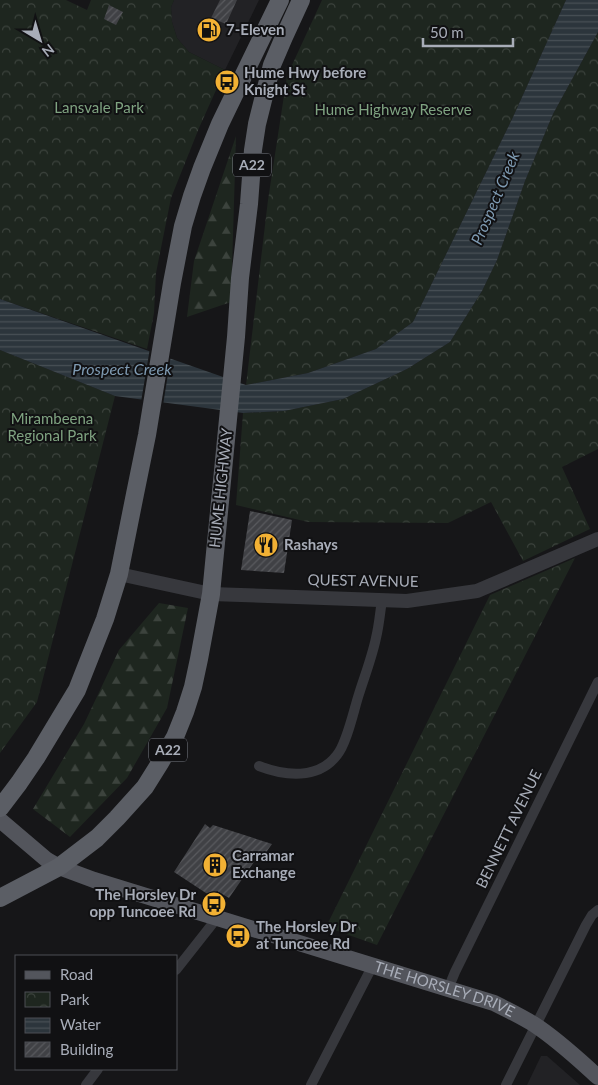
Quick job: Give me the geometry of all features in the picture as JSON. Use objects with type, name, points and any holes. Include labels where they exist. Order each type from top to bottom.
[{"type":"highway","points":[[0,808],[36,758],[77,690],[106,619],[119,574],[147,435],[183,226],[198,178],[224,115],[280,0]]},
{"type":"highway","name":"HUME HIGHWAY","points":[[0,898],[59,867],[98,838],[131,803],[150,779],[175,736],[185,712],[193,687],[211,594],[240,278],[257,124],[272,65],[301,0]]},
{"type":"main road","name":"THE HORSLEY DRIVE","points":[[0,820],[45,859],[59,867],[94,880],[494,1003],[536,1026],[598,1077]]},
{"type":"street","name":"QUEST AVENUE","points":[[119,574],[211,594],[407,601],[477,591],[598,539]]},
{"type":"street","points":[[259,766],[285,774],[310,773],[321,768],[338,755],[376,639],[382,600]]},
{"type":"street","name":"BENNETT AVENUE","points":[[448,989],[598,682]]},
{"type":"street","points":[[506,1085],[586,925],[598,910]]},
{"type":"street","points":[[178,967],[217,918]]},
{"type":"street","points":[[311,1085],[373,965]]},
{"type":"street","points":[[86,1085],[97,1070]]},
{"type":"shaded area","name":"7-Eleven","points":[[174,0],[259,0],[225,70],[189,52],[177,38],[172,22],[171,7]]},
{"type":"shaded area","points":[[541,1056],[547,1056],[580,1085],[527,1085]]},
{"type":"green space","name":"Lansvale Park","points":[[0,0],[66,0],[87,10],[91,0],[174,0],[171,7],[172,22],[177,38],[189,52],[225,70],[171,198],[156,273],[154,313],[147,349],[0,299]]},
{"type":"green space","name":"Hume Highway Reserve","points":[[322,0],[566,0],[513,117],[413,322],[376,349],[308,373],[246,385],[268,200],[287,76]]},
{"type":"green space","points":[[598,32],[598,449],[562,467],[590,529],[523,561],[491,502],[448,523],[308,522],[236,505],[243,413],[284,411],[343,399],[407,369],[450,342],[482,291],[497,260],[525,181],[553,114]]},
{"type":"green space","points":[[236,136],[231,302],[187,317],[194,261]]},
{"type":"green space","name":"Mirambeena Regional Park","points":[[0,350],[115,396],[37,702],[0,753]]},
{"type":"green space","points":[[575,558],[377,945],[326,927],[490,595]]},
{"type":"green space","points":[[159,603],[188,608],[167,708],[127,778],[70,837],[33,809],[84,724],[119,650]]},
{"type":"water","name":"Prospect Creek","points":[[566,0],[598,0],[598,32],[553,114],[525,181],[497,260],[482,291],[450,342],[407,369],[343,399],[284,411],[243,413],[115,396],[0,350],[0,299],[246,385],[308,373],[376,349],[413,322],[513,117]]},
{"type":"pier","points":[[150,348],[171,355],[163,405],[141,402]]},
{"type":"building","points":[[220,0],[237,0],[226,24],[211,18]]},
{"type":"building","points":[[109,5],[123,12],[116,25],[104,19]]},
{"type":"building","name":"Rashays","points":[[250,511],[292,520],[284,573],[241,570]]},
{"type":"building","name":"Carramar Exchange","points":[[205,824],[210,828],[213,825],[272,844],[262,858],[258,856],[229,898],[217,891],[212,897],[174,872]]},
{"type":"place","name":"7-Eleven","points":[[209,30]]},
{"type":"place","name":"Hume Hwy before Knight St","points":[[227,82]]},
{"type":"place","name":"Rashays","points":[[266,545]]},
{"type":"place","name":"Carramar Exchange","points":[[215,865]]},
{"type":"place","name":"The Horsley Dr opp Tuncoee Rd","points":[[214,904]]},
{"type":"place","name":"The Horsley Dr at Tuncoee Rd","points":[[238,936]]}]
